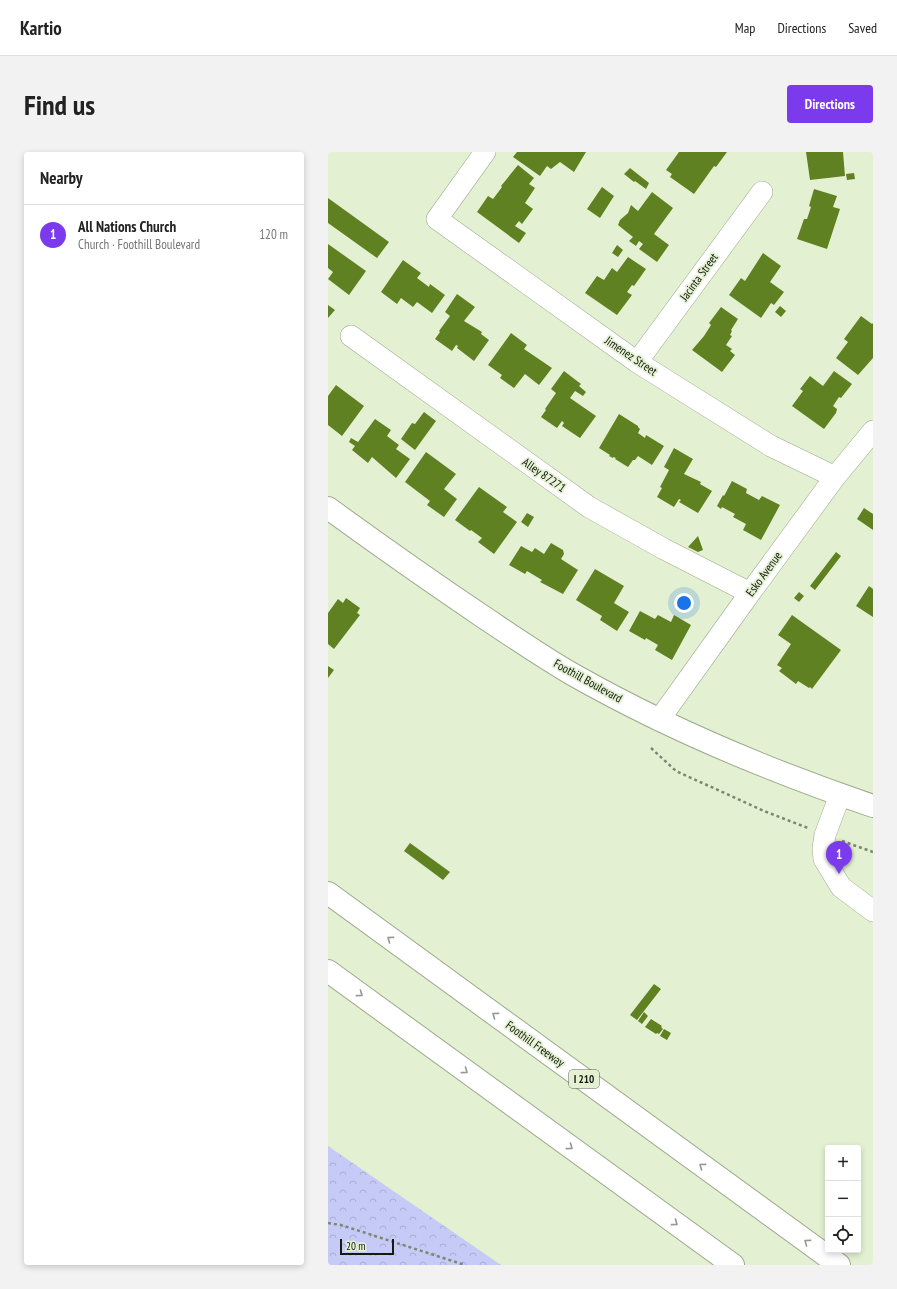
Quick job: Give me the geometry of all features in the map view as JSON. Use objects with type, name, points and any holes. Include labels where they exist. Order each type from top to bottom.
[{"type":"main road","name":"Foothill Boulevard","points":[[328,508],[406,565],[534,651],[572,674],[659,720],[788,776],[873,806]]},
{"type":"main road","name":"Foothill Freeway","points":[[328,893],[839,1265]]},
{"type":"main road","points":[[328,972],[733,1265]]},
{"type":"street","name":"Jimenez Street","points":[[485,152],[437,219],[637,362],[771,446],[835,478]]},
{"type":"street","name":"Jacinta Street","points":[[637,362],[762,192]]},
{"type":"street","name":"Alley 87271","points":[[351,336],[589,507],[664,549],[750,593]]},
{"type":"street","name":"Esko Avenue","points":[[659,720],[835,478],[873,433]]},
{"type":"street","points":[[840,795],[825,835],[823,848],[824,859],[841,887],[873,911]]},
{"type":"path","points":[[651,748],[676,771],[764,811],[873,852]]},
{"type":"path","points":[[328,1223],[341,1225],[465,1265]]},
{"type":"green space","points":[[328,1146],[501,1265],[328,1265]]},
{"type":"building","points":[[517,152],[586,152],[574,172],[560,162],[551,169],[547,166],[540,176],[513,157]]},
{"type":"building","points":[[679,152],[727,152],[716,167],[714,166],[694,194],[670,177],[672,174],[666,170]]},
{"type":"building","points":[[806,152],[843,152],[845,176],[810,180]]},
{"type":"building","points":[[518,165],[534,178],[529,184],[535,188],[525,203],[533,209],[522,224],[519,221],[515,226],[526,233],[519,243],[477,212],[488,196],[493,199],[502,187],[501,186]]},
{"type":"building","points":[[630,168],[649,183],[646,189],[624,174]]},
{"type":"building","points":[[854,173],[855,179],[847,180],[846,174]]},
{"type":"building","points":[[602,187],[614,196],[600,218],[587,209]]},
{"type":"building","points":[[814,189],[837,196],[833,207],[840,209],[827,249],[797,239],[804,219],[807,219]]},
{"type":"building","points":[[652,192],[673,208],[654,234],[669,245],[657,262],[639,249],[643,244],[639,241],[636,246],[629,241],[633,237],[618,225],[620,220],[628,213],[631,205],[638,211]]},
{"type":"building","points":[[328,198],[389,242],[377,258],[328,223]]},
{"type":"building","points":[[328,244],[366,271],[349,295],[328,279],[333,272],[328,268]]},
{"type":"building","points":[[617,245],[623,250],[618,257],[612,253]]},
{"type":"building","points":[[763,253],[781,266],[770,282],[784,292],[774,305],[771,303],[761,318],[729,295],[741,278],[745,281]]},
{"type":"building","points":[[628,257],[646,269],[634,286],[632,285],[627,292],[632,295],[617,315],[585,293],[597,276],[604,280],[612,268],[617,272]]},
{"type":"building","points":[[403,260],[421,273],[417,278],[429,287],[430,284],[445,295],[432,313],[417,302],[413,307],[401,298],[397,304],[381,292]]},
{"type":"building","points":[[457,294],[475,307],[464,321],[482,332],[481,334],[489,340],[474,361],[457,348],[458,346],[456,345],[452,351],[435,339],[450,316],[445,312]]},
{"type":"building","points":[[328,305],[335,310],[328,318]]},
{"type":"building","points":[[780,306],[786,311],[781,317],[775,312]]},
{"type":"building","points":[[721,307],[738,319],[731,330],[730,335],[732,336],[726,345],[732,349],[730,351],[735,355],[722,372],[692,350],[704,336],[711,325],[709,323]]},
{"type":"building","points":[[861,316],[872,324],[873,323],[873,358],[858,375],[836,358],[848,342],[844,339]]},
{"type":"building","points":[[511,333],[527,345],[524,349],[552,368],[539,385],[525,374],[514,388],[500,378],[502,375],[488,365]]},
{"type":"building","points":[[564,371],[581,384],[579,386],[586,392],[583,396],[575,391],[570,398],[596,416],[580,438],[562,426],[564,423],[562,421],[557,428],[541,417],[556,393],[551,389]]},
{"type":"building","points":[[834,371],[852,384],[841,398],[839,397],[833,406],[837,409],[836,413],[824,429],[792,406],[803,391],[800,389],[810,376],[823,386]]},
{"type":"building","points":[[336,385],[364,406],[342,436],[328,425],[328,396]]},
{"type":"building","points":[[424,412],[436,421],[415,450],[401,439],[412,423],[415,424]]},
{"type":"building","points":[[619,414],[638,426],[640,429],[638,433],[645,438],[646,435],[664,446],[652,465],[638,456],[628,467],[615,459],[616,458],[609,456],[610,455],[599,448]]},
{"type":"building","points":[[375,419],[391,430],[387,436],[399,445],[396,449],[410,459],[396,478],[372,457],[368,463],[352,450],[355,446],[349,442],[351,438],[358,442]]},
{"type":"building","points":[[674,448],[693,459],[684,474],[701,482],[700,484],[712,491],[698,513],[679,502],[681,500],[679,499],[674,507],[657,497],[662,488],[660,487],[669,470],[664,467]]},
{"type":"building","points":[[426,452],[456,474],[444,489],[457,499],[444,517],[427,505],[430,501],[405,482]]},
{"type":"building","points":[[732,481],[747,489],[746,493],[759,500],[762,496],[780,505],[761,540],[743,530],[746,524],[733,517],[735,514],[717,506]]},
{"type":"building","points":[[479,487],[507,507],[503,512],[517,522],[494,554],[478,542],[482,538],[455,520]]},
{"type":"building","points":[[864,508],[873,514],[873,530],[857,519]]},
{"type":"building","points":[[527,513],[534,517],[528,527],[521,522]]},
{"type":"building","points":[[698,536],[703,550],[698,552],[688,547]]},
{"type":"building","points":[[551,543],[563,550],[564,554],[561,559],[578,570],[563,594],[540,582],[542,580],[527,571],[525,574],[509,565],[521,546],[532,552],[535,548],[544,554]]},
{"type":"building","points":[[836,552],[841,556],[815,590],[810,586]]},
{"type":"building","points":[[595,569],[624,586],[614,603],[629,612],[617,631],[600,620],[602,616],[576,600]]},
{"type":"building","points":[[869,586],[873,589],[873,617],[856,606]]},
{"type":"building","points":[[799,592],[804,596],[799,602],[794,598]]},
{"type":"building","points":[[346,598],[360,608],[357,613],[360,615],[334,649],[328,644],[328,613],[338,599],[343,603]]},
{"type":"building","points":[[640,611],[655,619],[658,615],[671,622],[674,615],[691,625],[672,660],[655,650],[658,645],[629,631]]},
{"type":"building","points":[[792,615],[841,650],[812,689],[798,681],[796,684],[779,671],[782,668],[777,665],[791,644],[778,635]]},
{"type":"building","points":[[328,666],[334,670],[328,678]]},
{"type":"building","points":[[410,843],[450,872],[443,880],[404,851]]},
{"type":"building","points":[[654,984],[661,989],[637,1020],[630,1015]]},
{"type":"building","points":[[644,1012],[648,1016],[642,1024],[638,1021]]},
{"type":"building","points":[[651,1019],[662,1026],[661,1027],[663,1029],[659,1034],[656,1034],[645,1027]]},
{"type":"building","points":[[664,1029],[671,1033],[667,1040],[660,1036]]},
{"type":"place","name":"All Nations Church","points":[[839,874]]}]
